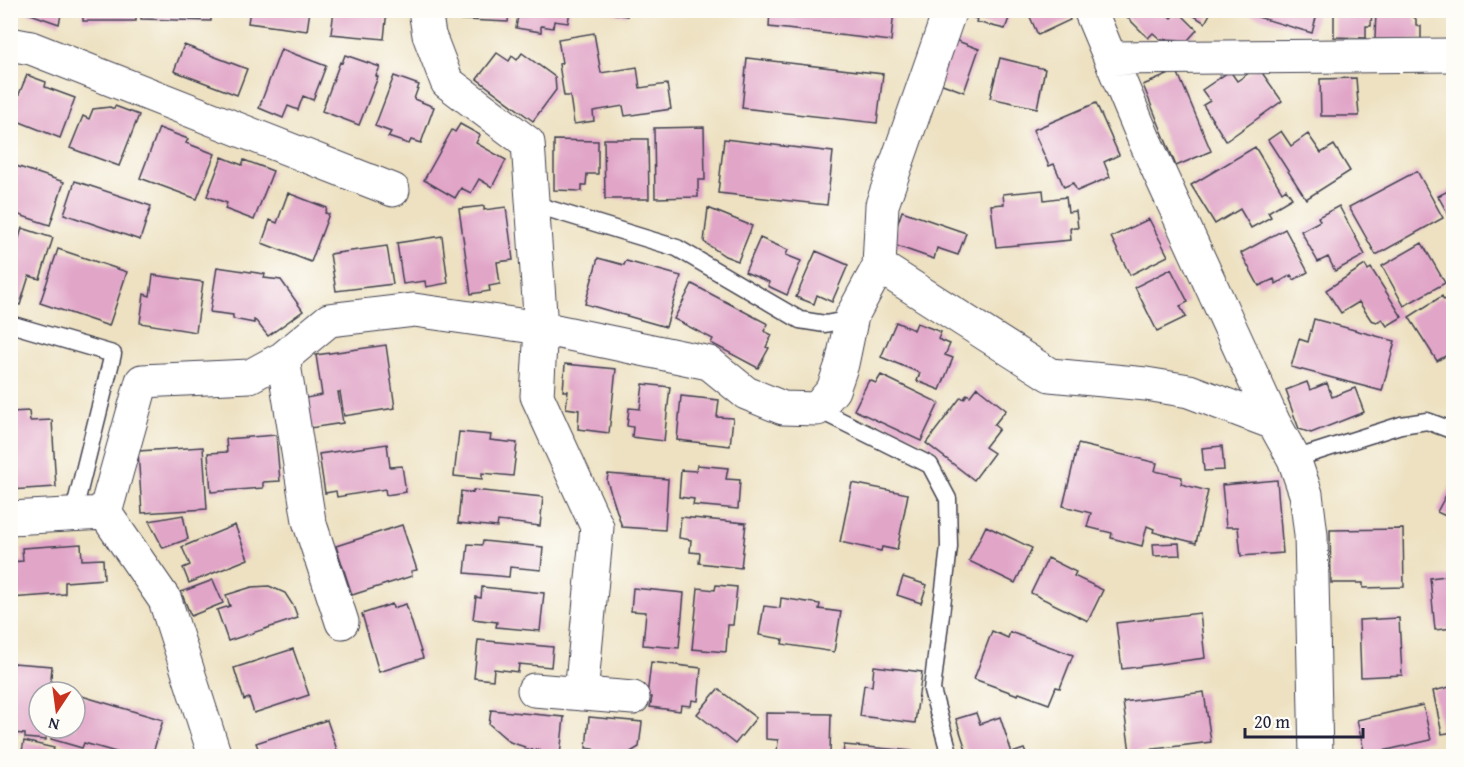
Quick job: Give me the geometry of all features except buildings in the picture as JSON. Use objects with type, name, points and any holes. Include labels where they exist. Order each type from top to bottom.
[{"type":"street","points":[[425,10],[429,35],[447,82],[528,143],[541,328],[537,396],[597,527],[580,694]]},
{"type":"street","points":[[105,513],[142,381],[250,376],[283,358],[329,320],[414,310],[541,328],[710,363],[746,393],[783,408],[818,409],[833,390],[842,364],[851,319],[879,266],[882,205],[950,10]]},
{"type":"street","points":[[1090,10],[1144,139],[1274,423],[1294,459],[1306,494],[1311,536],[1316,756]]},
{"type":"street","points":[[10,44],[30,48],[393,190]]},
{"type":"street","points":[[1111,57],[1454,55]]},
{"type":"street","points":[[879,266],[1050,375],[1146,384],[1189,391],[1274,423]]},
{"type":"street","points":[[283,358],[309,521],[342,622]]},
{"type":"street","points":[[10,518],[105,513]]},
{"type":"street","points":[[105,513],[165,600],[215,756]]},
{"type":"street","points":[[534,690],[633,698]]},
{"type":"lane","points":[[533,204],[677,248],[800,320],[825,324],[851,319]]},
{"type":"lane","points":[[10,324],[113,354],[73,515]]},
{"type":"lane","points":[[818,409],[930,465],[948,499],[949,547],[932,690],[950,756]]},
{"type":"lane","points":[[1294,459],[1401,425],[1427,421],[1454,431]]}]
